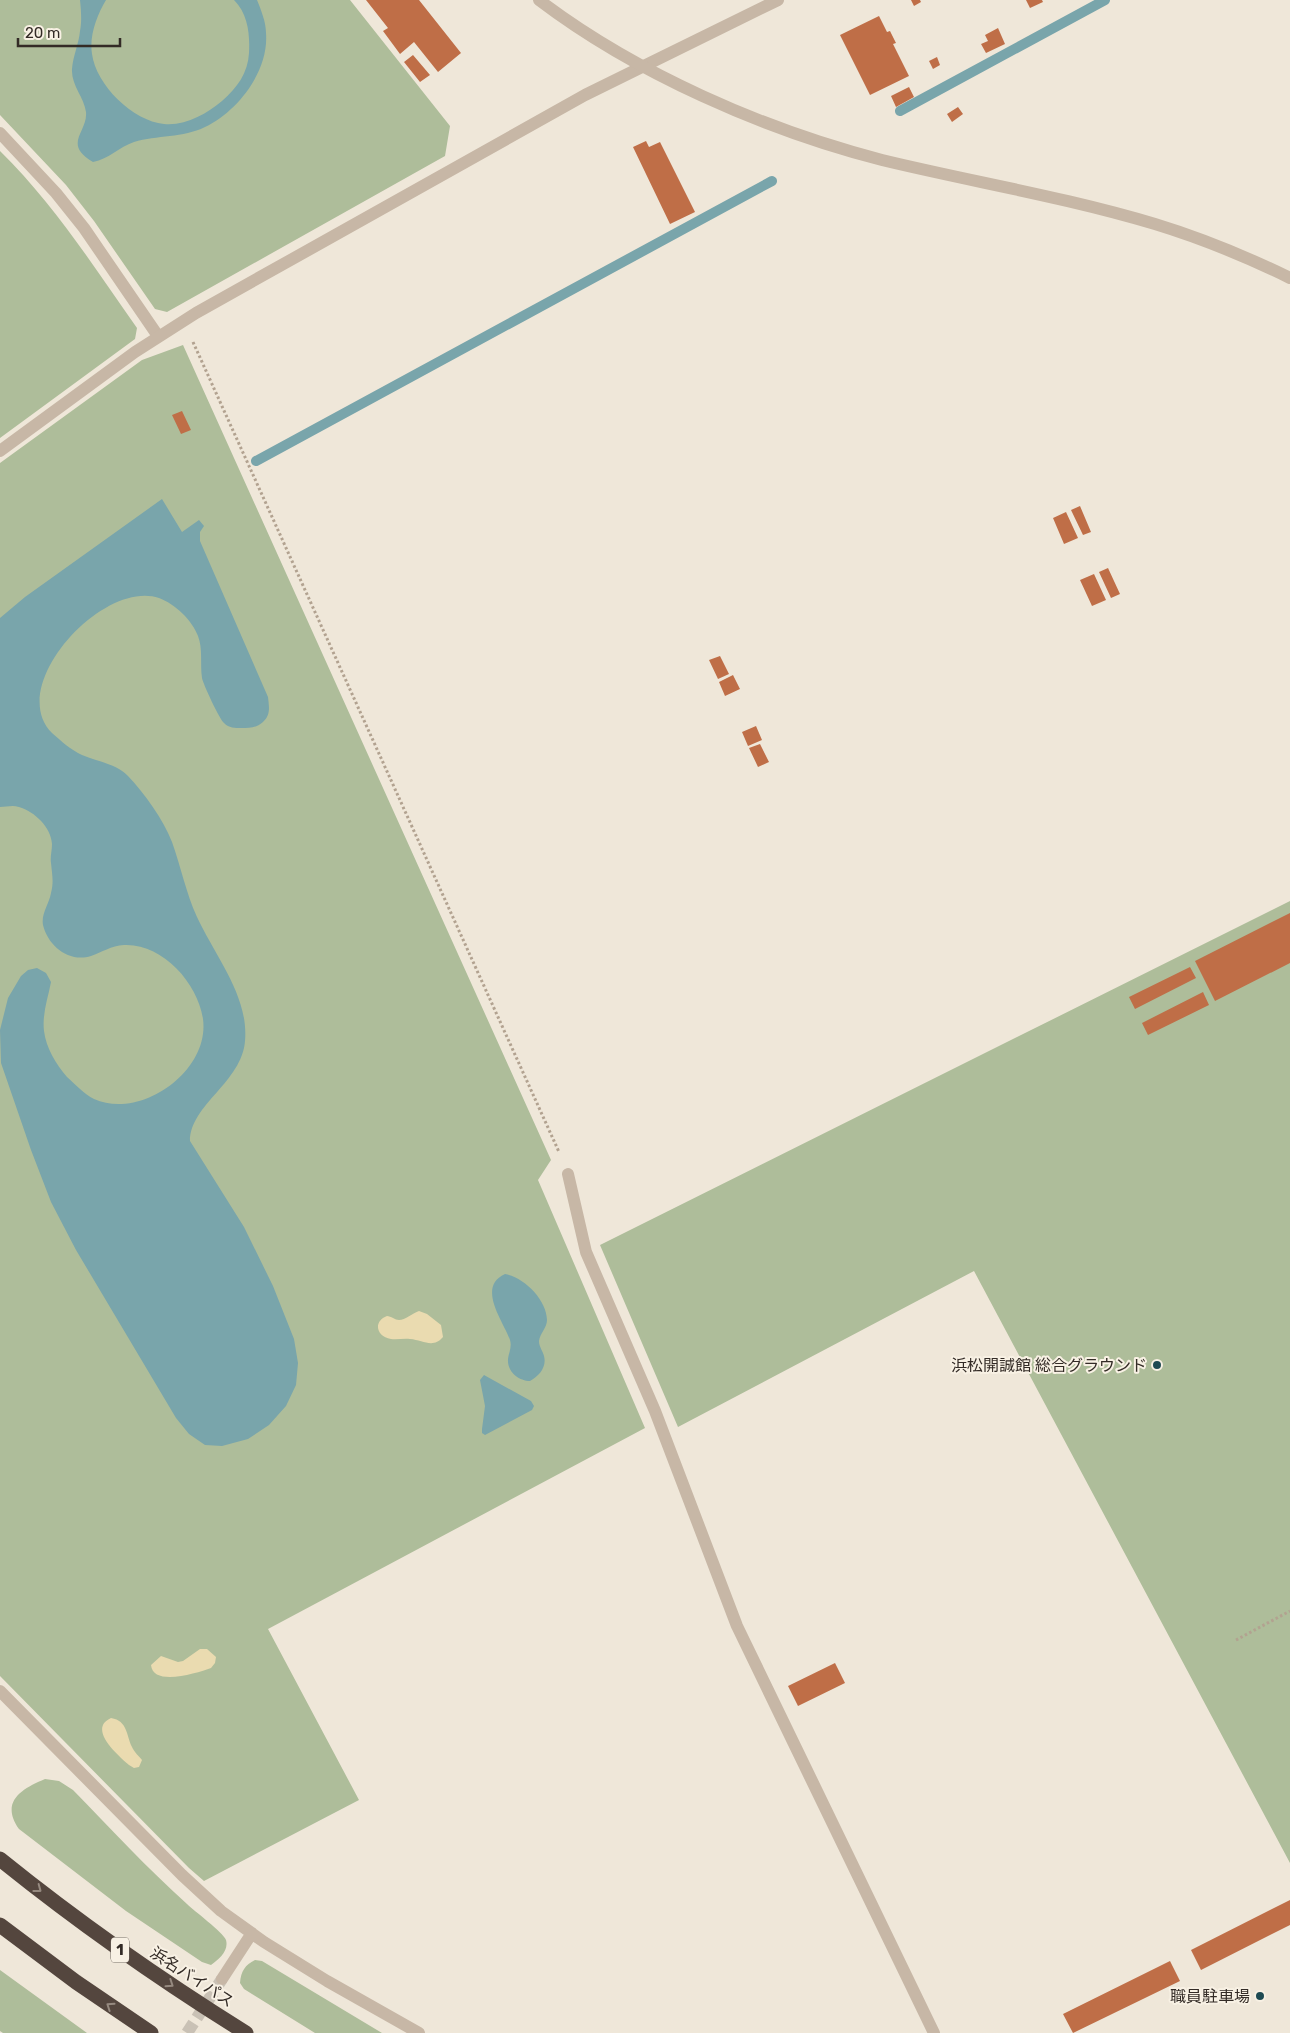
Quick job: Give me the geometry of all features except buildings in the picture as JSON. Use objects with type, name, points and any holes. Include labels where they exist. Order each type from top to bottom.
[{"type":"highway","name":"浜名バイパス","points":[[0,1859],[105,1940],[193,2000],[246,2033]]},
{"type":"highway","points":[[0,1925],[76,1982],[151,2033]]},
{"type":"street","points":[[539,0],[587,33],[644,66],[730,108],[780,128],[882,160],[1103,210],[1156,224],[1209,242],[1260,263],[1290,278]]},
{"type":"street","points":[[0,451],[158,336],[183,321],[585,96],[778,0]]},
{"type":"street","points":[[0,133],[50,186],[84,228],[158,336]]},
{"type":"street","points":[[568,1174],[586,1252],[655,1411],[737,1626],[934,2033]]},
{"type":"street","points":[[0,1691],[182,1876],[222,1910],[327,1981],[419,2033]]},
{"type":"street","points":[[222,1979],[252,1932]]},
{"type":"path","points":[[183,321],[568,1174]]},
{"type":"path","points":[[1236,1640],[1290,1611]]},
{"type":"green space","points":[[0,0],[350,0],[450,126],[445,156],[167,312],[155,309],[94,221],[66,185],[0,115]]},
{"type":"green space","points":[[0,151],[20,171],[56,214],[137,328],[135,339],[0,438]]},
{"type":"green space","points":[[183,345],[551,1160],[538,1180],[645,1428],[268,1629],[359,1800],[204,1881],[0,1676],[0,463],[142,360]]},
{"type":"green space","name":"浜松開誠館 総合グラウンド","points":[[1290,901],[1290,1863],[974,1271],[678,1427],[600,1245]]},
{"type":"green space","points":[[45,1779],[59,1781],[73,1790],[129,1848],[224,1936],[227,1944],[225,1951],[220,1957],[211,1965],[202,1962],[126,1911],[19,1829],[12,1811],[16,1798],[28,1787]]},
{"type":"green space","points":[[255,1960],[262,1961],[382,2033],[315,2033],[244,1989],[240,1983],[241,1975],[246,1966]]},
{"type":"green space","points":[[0,1970],[87,2033],[3,2033],[0,2031]]},
{"type":"sand","points":[[419,1311],[427,1314],[441,1325],[443,1337],[439,1341],[428,1343],[408,1339],[391,1339],[386,1338],[379,1332],[378,1325],[383,1318],[387,1316],[401,1320]]},
{"type":"sand","points":[[200,1649],[207,1649],[216,1657],[215,1663],[211,1668],[196,1673],[167,1677],[154,1672],[151,1665],[161,1656],[178,1662],[183,1661]]},
{"type":"sand","points":[[111,1718],[124,1725],[133,1749],[142,1760],[139,1767],[134,1768],[129,1765],[112,1749],[103,1735],[104,1723]]},
{"type":"water","points":[[80,0],[106,0],[93,33],[91,47],[95,66],[108,89],[118,100],[140,116],[164,124],[188,121],[222,101],[241,80],[248,60],[249,39],[245,18],[234,0],[257,0],[263,16],[266,29],[266,47],[257,75],[240,100],[229,111],[205,127],[179,135],[134,142],[93,162],[84,156],[79,149],[79,138],[86,119],[86,112],[72,75],[81,27]]},
{"type":"water","points":[[162,499],[182,532],[199,520],[204,526],[200,532],[200,541],[268,697],[269,710],[266,719],[255,727],[250,728],[232,727],[224,723],[203,682],[200,641],[192,624],[171,604],[159,598],[136,596],[112,604],[88,620],[67,641],[50,665],[41,689],[41,713],[52,733],[74,751],[112,765],[123,772],[153,807],[172,842],[197,917],[229,977],[242,1008],[245,1024],[245,1041],[242,1056],[235,1069],[198,1116],[192,1128],[190,1141],[244,1227],[273,1286],[294,1339],[298,1363],[296,1385],[286,1406],[269,1425],[248,1439],[222,1446],[205,1445],[189,1434],[176,1418],[76,1250],[51,1202],[1,1063],[0,1030],[8,998],[21,976],[28,970],[37,968],[46,973],[51,982],[44,1025],[49,1050],[67,1077],[83,1092],[94,1099],[112,1104],[132,1103],[151,1097],[169,1086],[184,1073],[196,1056],[202,1038],[203,1019],[200,1005],[194,992],[186,979],[164,958],[138,946],[119,946],[83,958],[67,955],[55,946],[43,925],[44,913],[50,897],[53,878],[52,844],[49,832],[31,812],[14,806],[0,807],[0,618],[25,597]]},
{"type":"water","points":[[505,1274],[527,1285],[539,1297],[546,1312],[547,1323],[539,1341],[545,1360],[539,1374],[530,1381],[514,1375],[509,1368],[510,1340],[494,1305],[493,1287],[497,1280]]},
{"type":"water","points":[[484,1375],[531,1401],[534,1406],[532,1410],[485,1435],[482,1433],[485,1406],[480,1380]]},
{"type":"waterway","points":[[900,111],[1105,0]]},
{"type":"waterway","points":[[256,461],[772,181]]},
{"type":"tunnel","points":[[187,2033],[222,1979]]},
{"type":"place","name":"浜松開誠館 総合グラウンド","points":[[1157,1365]]},
{"type":"place","name":"職員駐車場","points":[[1260,1996]]}]
